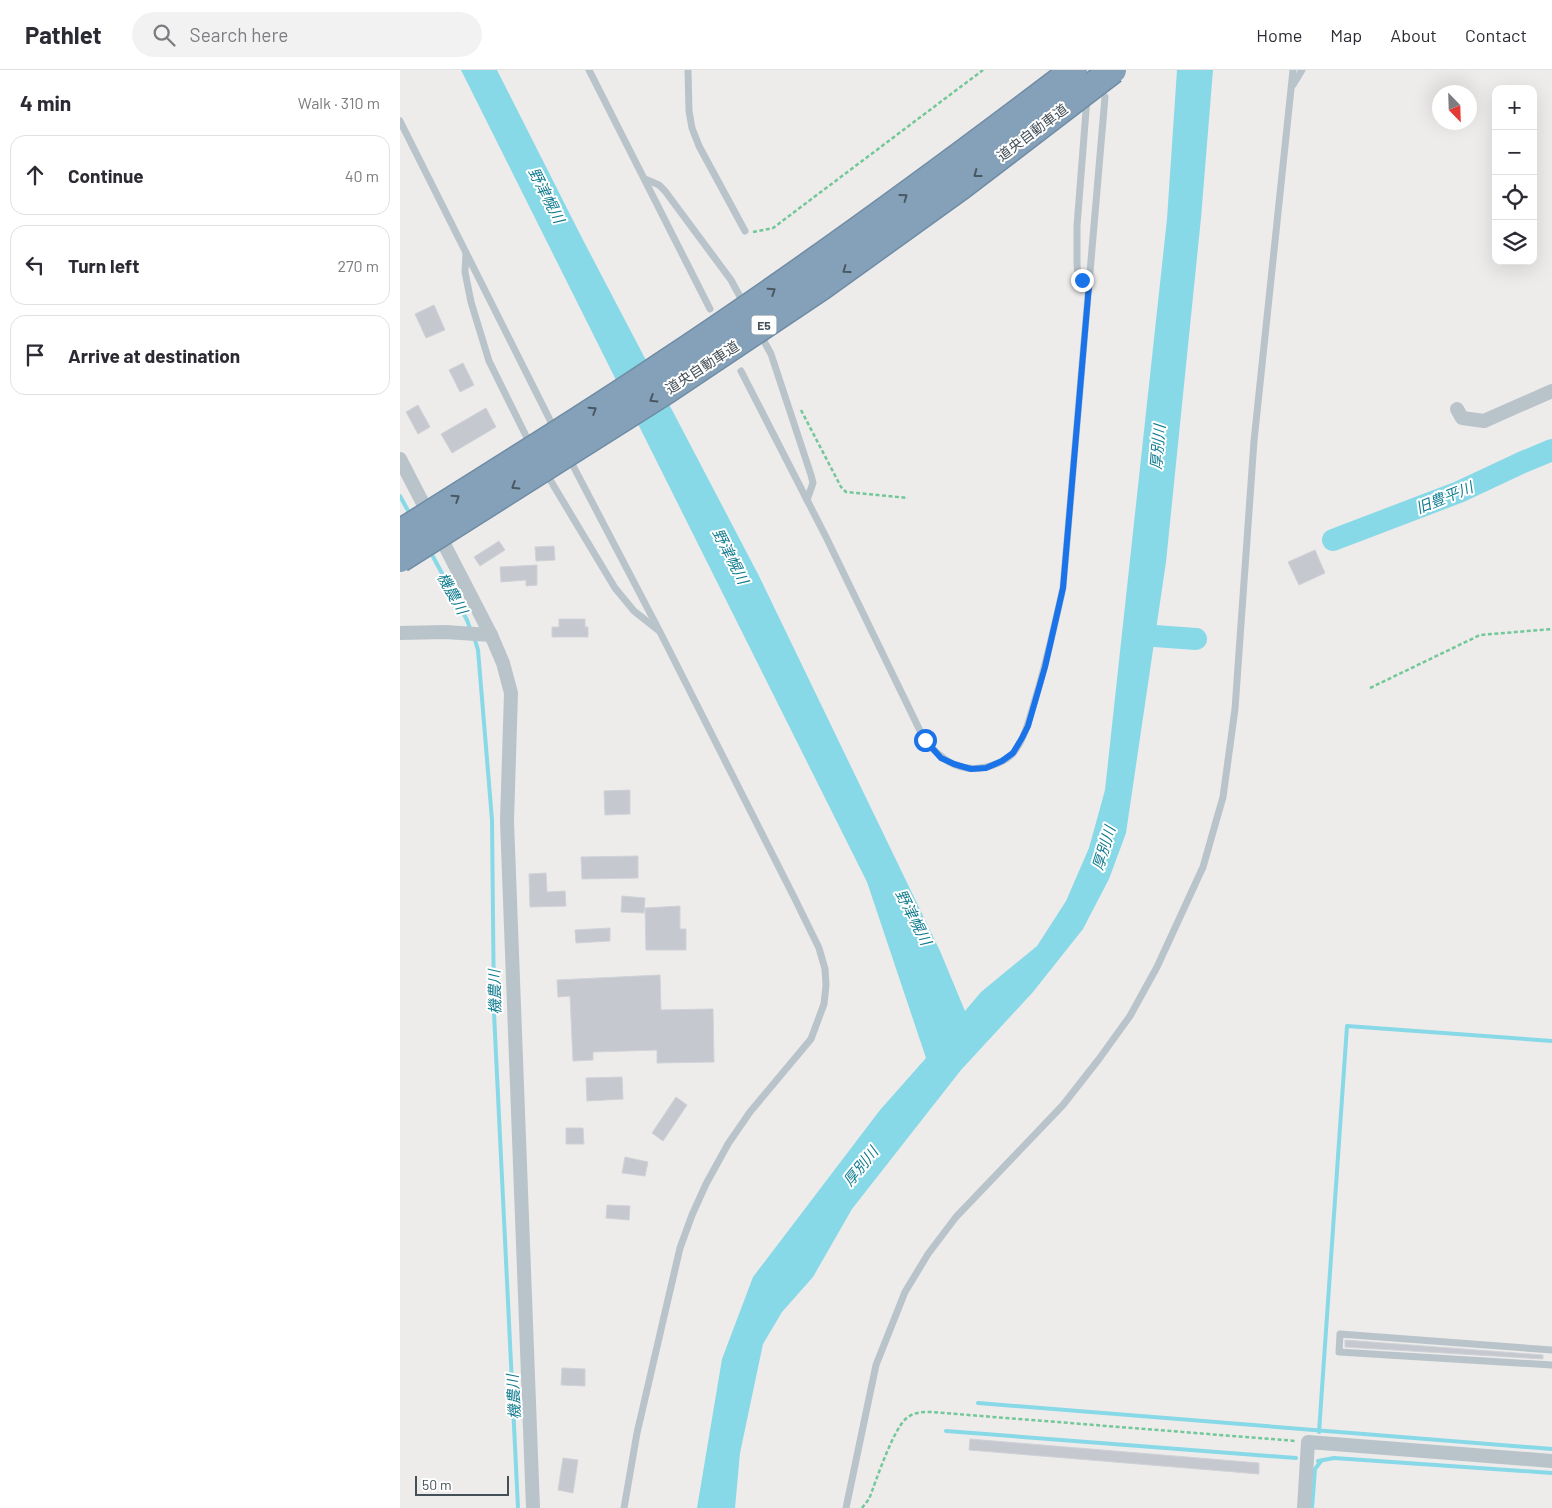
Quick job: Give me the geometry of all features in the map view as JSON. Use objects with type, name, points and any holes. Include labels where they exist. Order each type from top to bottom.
[{"type":"highway","name":"道央自動車道","points":[[400,558],[667,390],[821,288],[960,187],[1113,70]]},
{"type":"highway","name":"道央自動車道","points":[[400,534],[663,366],[1081,75]]},
{"type":"street","points":[[1457,409],[1462,418],[1484,421],[1552,392]]},
{"type":"street","points":[[400,459],[485,635],[503,663],[511,693],[507,821],[533,1508]]},
{"type":"street","points":[[400,633],[446,632],[485,635]]},
{"type":"street","points":[[1304,1508],[1308,1442],[1552,1461]]},
{"type":"lane","points":[[589,70],[710,309]]},
{"type":"lane","points":[[688,70],[689,111],[692,128],[699,146],[745,230]]},
{"type":"lane","points":[[846,1508],[876,1366],[905,1292],[928,1254],[956,1217],[1064,1105],[1130,1016],[1157,967],[1202,866],[1223,796],[1235,709],[1254,441],[1293,70]]},
{"type":"lane","points":[[1292,86],[1302,70]]},
{"type":"lane","points":[[1081,75],[1077,266],[1078,274],[1089,285]]},
{"type":"lane","points":[[742,371],[925,740],[941,758],[971,769],[986,768],[1002,761],[1013,753],[1028,726],[1045,667],[1063,588],[1105,97]]},
{"type":"lane","points":[[400,121],[561,441]]},
{"type":"lane","points":[[645,179],[659,185],[665,191],[731,280],[750,315]]},
{"type":"lane","points":[[466,251],[465,272],[471,302],[489,361],[536,454]]},
{"type":"lane","points":[[754,323],[771,354],[811,475],[812,483],[807,500]]},
{"type":"lane","points":[[565,450],[660,632],[819,948],[825,969],[826,985],[824,1004],[810,1040],[750,1112],[728,1144],[706,1184],[692,1215],[680,1248],[637,1433],[624,1508]]},
{"type":"lane","points":[[540,462],[554,489],[616,588],[634,611],[660,632]]},
{"type":"lane","points":[[1552,1350],[1340,1334],[1339,1352],[1552,1366]]},
{"type":"path","points":[[745,230],[756,232],[772,228],[983,70]]},
{"type":"path","points":[[797,404],[841,487],[846,492],[908,498]]},
{"type":"path","points":[[1370,688],[1480,635],[1552,629]]},
{"type":"path","points":[[862,1508],[869,1499],[898,1428],[907,1417],[917,1413],[931,1412],[1308,1442]]},
{"type":"water","points":[[461,70],[497,70],[583,240],[759,576],[940,951],[965,1011],[981,992],[1037,946],[1066,901],[1089,848],[1105,790],[1167,219],[1177,70],[1213,70],[1201,218],[1166,562],[1126,833],[1109,879],[1083,929],[1033,992],[961,1070],[852,1209],[813,1277],[782,1312],[763,1344],[740,1453],[735,1508],[697,1508],[722,1359],[753,1277],[880,1110],[926,1058],[867,882]]},
{"type":"building","points":[[434,305],[445,330],[426,338],[415,314]]},
{"type":"building","points":[[463,363],[474,385],[460,392],[449,370]]},
{"type":"building","points":[[418,405],[430,427],[418,434],[406,412]]},
{"type":"building","points":[[486,408],[496,427],[452,453],[441,434]]},
{"type":"building","points":[[499,541],[505,550],[480,566],[474,557]]},
{"type":"building","points":[[554,546],[555,560],[536,561],[535,547]]},
{"type":"building","points":[[1315,550],[1325,573],[1299,585],[1288,562]]},
{"type":"building","points":[[537,565],[537,585],[526,586],[526,580],[501,582],[500,567]]},
{"type":"building","points":[[559,619],[585,619],[585,627],[588,627],[588,637],[552,637],[552,627],[559,627]]},
{"type":"building","points":[[630,790],[630,814],[605,815],[604,791]]},
{"type":"building","points":[[638,856],[638,878],[582,879],[581,857]]},
{"type":"building","points":[[546,873],[547,892],[565,891],[566,906],[530,907],[529,874]]},
{"type":"building","points":[[622,896],[645,898],[644,913],[621,912]]},
{"type":"building","points":[[680,906],[680,929],[686,929],[686,950],[646,950],[645,908]]},
{"type":"building","points":[[610,928],[610,941],[576,943],[575,930]]},
{"type":"building","points":[[660,975],[661,1010],[713,1009],[714,1062],[657,1063],[657,1050],[593,1052],[593,1060],[573,1061],[570,996],[558,997],[557,980]]},
{"type":"building","points":[[622,1077],[623,1099],[587,1101],[586,1078]]},
{"type":"building","points":[[676,1097],[687,1105],[663,1141],[652,1133]]},
{"type":"building","points":[[566,1128],[583,1128],[584,1144],[566,1144]]},
{"type":"building","points":[[625,1157],[648,1162],[645,1176],[622,1173]]},
{"type":"building","points":[[607,1205],[630,1206],[629,1220],[606,1218]]},
{"type":"building","points":[[1345,1340],[1543,1355],[1543,1359],[1345,1347]]},
{"type":"building","points":[[562,1368],[585,1369],[585,1386],[561,1385]]},
{"type":"building","points":[[970,1439],[1259,1463],[1259,1474],[969,1450]]},
{"type":"building","points":[[563,1458],[578,1460],[573,1493],[558,1490]]},
{"type":"waterway","name":"旧豊平川","points":[[1333,540],[1459,492],[1552,450]]},
{"type":"waterway","name":"機農川","points":[[400,496],[411,516]]},
{"type":"waterway","name":"機農川","points":[[430,551],[471,631]]},
{"type":"waterway","name":"旧豊平川","points":[[1141,635],[1196,639]]},
{"type":"waterway","name":"機農川","points":[[474,637],[478,650],[492,820],[494,1013],[518,1508]]},
{"type":"waterway","points":[[1319,1432],[1347,1026],[1552,1041]]},
{"type":"waterway","points":[[978,1403],[1552,1449]]},
{"type":"waterway","points":[[946,1431],[1296,1458]]},
{"type":"waterway","points":[[1318,1461],[1334,1458],[1552,1473]]},
{"type":"waterway","points":[[1312,1508],[1315,1469],[1321,1461]]},
{"type":"route","points":[[925,740],[941,758],[954,764],[971,769],[986,768],[1002,761],[1013,753],[1028,726],[1045,667],[1063,588],[1089,285],[1082,280]]},
{"type":"water label","name":"野津幌川","points":[[547,195]]},
{"type":"water label","name":"厚別川","points":[[1157,447]]},
{"type":"water label","name":"野津幌川","points":[[731,556]]},
{"type":"water label","name":"厚別川","points":[[1103,848]]},
{"type":"water label","name":"野津幌川","points":[[914,917]]},
{"type":"water label","name":"厚別川","points":[[860,1166]]}]
